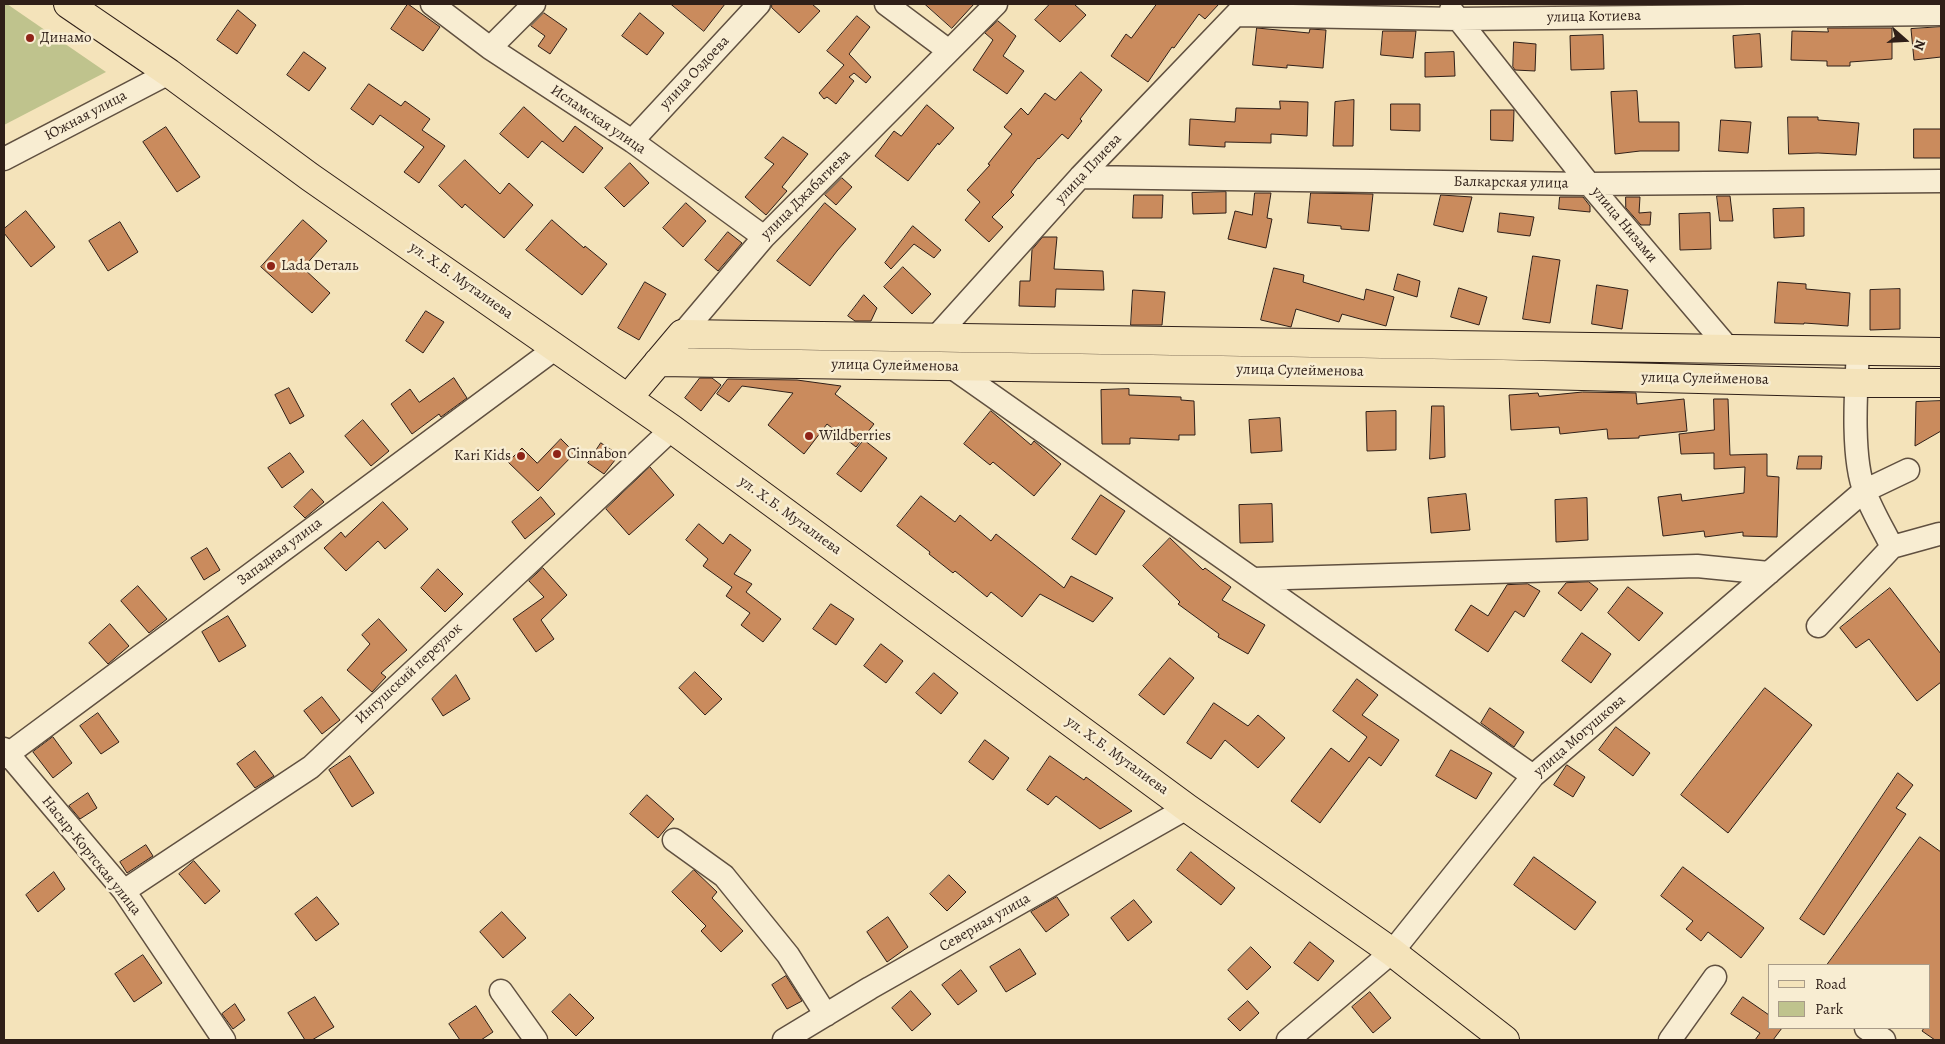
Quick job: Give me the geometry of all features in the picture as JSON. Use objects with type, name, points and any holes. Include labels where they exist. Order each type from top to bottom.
[{"type":"main road","name":"ул. Х.Б. Муталиева","points":[[68,4],[169,73],[310,177],[672,429],[1187,808],[1392,952],[1505,1040]]},
{"type":"main road","name":"улица Сулейменова","points":[[682,334],[1941,352]]},
{"type":"main road","name":"улица Джабагиева","points":[[628,398],[682,334]]},
{"type":"main road","name":"улица Сулейменова","points":[[658,362],[1503,374],[1856,383],[1941,383]]},
{"type":"street","name":"Исламская улица","points":[[432,4],[490,48],[632,142],[764,237]]},
{"type":"street","points":[[490,48],[534,4]]},
{"type":"street","name":"улица Оздоева","points":[[632,142],[759,4]]},
{"type":"street","points":[[886,4],[949,51]]},
{"type":"street","name":"улица Джабагиева","points":[[682,334],[764,237],[996,4]]},
{"type":"street","name":"улица Котиева","points":[[1242,10],[1941,14]]},
{"type":"street","name":"улица Плиева","points":[[934,338],[1080,177],[1242,10]]},
{"type":"street","name":"улица Низами","points":[[1451,11],[1589,184],[1730,350]]},
{"type":"street","name":"Южная улица","points":[[4,160],[169,73]]},
{"type":"street","name":"Балкарская улица","points":[[1080,177],[1589,184],[1941,181]]},
{"type":"street","name":"Западная улица","points":[[5,754],[556,348]]},
{"type":"street","points":[[1858,351],[1856,383],[1857,461],[1864,491],[1892,547]]},
{"type":"street","points":[[950,366],[1533,776]]},
{"type":"street","name":"Ингушский переулок","points":[[124,891],[311,767],[672,429]]},
{"type":"street","name":"улица Могушкова","points":[[1288,1040],[1392,952],[1533,776],[1864,491],[1908,470]]},
{"type":"street","points":[[1818,626],[1892,547],[1939,534]]},
{"type":"street","points":[[1253,579],[1697,566],[1769,573]]},
{"type":"street","name":"Насыр-Кортская улица","points":[[5,754],[124,891],[224,1040]]},
{"type":"street","name":"Северная улица","points":[[784,1040],[879,983],[1187,808]]},
{"type":"street","points":[[674,840],[724,876],[788,955],[826,1015]]},
{"type":"street","points":[[1670,1040],[1715,977]]},
{"type":"street","points":[[501,991],[536,1040]]},
{"type":"street","points":[[1868,1029],[1884,1040]]},
{"type":"green space","name":"Динамо","points":[[4,4],[7,4],[106,72],[4,125]]},
{"type":"building","points":[[408,4],[440,27],[423,51],[391,29]]},
{"type":"building","points":[[671,4],[725,4],[704,31]]},
{"type":"building","points":[[772,4],[812,4],[820,11],[799,33],[772,8]]},
{"type":"building","points":[[925,4],[974,4],[952,28]]},
{"type":"building","points":[[1050,4],[1074,4],[1086,15],[1060,42],[1035,20]]},
{"type":"building","points":[[1157,4],[1219,4],[1205,19],[1199,14],[1174,48],[1172,47],[1148,82],[1111,56],[1126,34],[1131,38]]},
{"type":"building","points":[[238,10],[256,25],[237,54],[217,40]]},
{"type":"building","points":[[544,13],[567,29],[550,54],[538,46],[545,36],[531,26]]},
{"type":"building","points":[[640,13],[664,33],[647,55],[622,36]]},
{"type":"building","points":[[857,16],[870,27],[849,54],[871,77],[866,83],[854,73],[849,77],[854,81],[836,104],[827,97],[824,99],[819,93],[844,65],[827,51]]},
{"type":"building","points":[[998,21],[1016,36],[1003,56],[1024,71],[1007,94],[973,70],[993,40],[985,33]]},
{"type":"building","points":[[1941,27],[1941,57],[1914,60],[1911,29]]},
{"type":"building","points":[[1257,28],[1309,33],[1310,29],[1326,30],[1323,68],[1287,65],[1287,68],[1253,65]]},
{"type":"building","points":[[1828,28],[1892,28],[1892,59],[1850,62],[1850,66],[1827,66],[1827,61],[1791,60],[1792,31],[1828,32]]},
{"type":"building","points":[[1383,31],[1416,31],[1413,58],[1381,55]]},
{"type":"building","points":[[1760,34],[1762,67],[1735,68],[1733,36]]},
{"type":"building","points":[[1603,35],[1604,69],[1571,70],[1570,36]]},
{"type":"building","points":[[1514,42],[1536,44],[1535,71],[1515,70],[1513,67]]},
{"type":"building","points":[[304,52],[326,68],[309,91],[287,75]]},
{"type":"building","points":[[1454,52],[1455,76],[1425,77],[1425,53]]},
{"type":"building","points":[[1081,72],[1102,90],[1080,119],[1082,121],[1068,139],[1062,134],[1038,158],[1011,192],[1014,195],[992,217],[1003,227],[989,242],[965,220],[980,202],[967,190],[990,165],[988,164],[1012,134],[1004,127],[1021,108],[1028,115],[1045,93],[1055,100]]},
{"type":"building","points":[[369,84],[401,106],[405,101],[430,119],[422,130],[445,146],[419,183],[404,172],[424,147],[380,115],[373,125],[351,109]]},
{"type":"building","points":[[1637,91],[1639,122],[1679,122],[1679,151],[1640,151],[1615,154],[1611,92]]},
{"type":"building","points":[[1354,100],[1353,146],[1333,146],[1335,102]]},
{"type":"building","points":[[1280,101],[1308,102],[1307,136],[1271,134],[1271,143],[1225,142],[1225,147],[1189,145],[1190,119],[1235,122],[1236,108],[1280,109]]},
{"type":"building","points":[[1391,104],[1420,104],[1420,131],[1391,130]]},
{"type":"building","points":[[927,105],[954,128],[939,145],[938,143],[908,181],[875,156],[894,131],[901,136]]},
{"type":"building","points":[[524,107],[563,142],[575,126],[603,148],[583,173],[542,141],[528,158],[500,134]]},
{"type":"building","points":[[1491,110],[1514,110],[1513,141],[1491,140]]},
{"type":"building","points":[[1788,117],[1818,117],[1818,120],[1859,123],[1856,155],[1789,154]]},
{"type":"building","points":[[1721,120],[1751,122],[1748,153],[1719,151]]},
{"type":"building","points":[[166,127],[200,177],[177,192],[143,142]]},
{"type":"building","points":[[1914,129],[1941,129],[1941,158],[1914,158]]},
{"type":"building","points":[[783,137],[808,154],[782,187],[787,191],[766,215],[745,197],[774,164],[765,158]]},
{"type":"building","points":[[465,160],[500,194],[509,183],[533,205],[504,238],[465,204],[462,208],[439,186]]},
{"type":"building","points":[[630,163],[649,183],[624,207],[605,188]]},
{"type":"building","points":[[842,178],[852,187],[836,205],[825,195]]},
{"type":"building","points":[[1226,192],[1226,213],[1193,214],[1192,193]]},
{"type":"building","points":[[1255,193],[1271,193],[1267,218],[1272,219],[1266,248],[1228,239],[1235,211],[1252,215]]},
{"type":"building","points":[[1311,193],[1373,194],[1369,231],[1341,229],[1341,226],[1308,223]]},
{"type":"building","points":[[1134,195],[1163,195],[1162,218],[1133,218]]},
{"type":"building","points":[[1441,195],[1472,197],[1463,232],[1434,225]]},
{"type":"building","points":[[1717,196],[1730,196],[1733,221],[1720,221]]},
{"type":"building","points":[[1560,197],[1583,197],[1590,206],[1590,212],[1559,209]]},
{"type":"building","points":[[1626,197],[1640,197],[1639,213],[1651,212],[1650,225],[1641,225],[1626,208]]},
{"type":"building","points":[[686,203],[706,221],[683,247],[663,228]]},
{"type":"building","points":[[825,203],[856,229],[810,286],[777,261]]},
{"type":"building","points":[[1804,208],[1804,236],[1774,238],[1773,209]]},
{"type":"building","points":[[26,211],[55,247],[31,267],[4,233],[4,229]]},
{"type":"building","points":[[1500,213],[1534,217],[1530,236],[1498,232]]},
{"type":"building","points":[[1710,213],[1711,249],[1680,250],[1679,214]]},
{"type":"building","points":[[303,220],[327,241],[303,268],[330,293],[312,313],[261,267]]},
{"type":"building","points":[[552,220],[584,248],[585,246],[607,264],[582,295],[526,250]]},
{"type":"building","points":[[120,222],[138,252],[108,271],[89,241]]},
{"type":"building","points":[[913,226],[941,250],[934,258],[914,244],[891,269],[885,263]]},
{"type":"building","points":[[728,232],[742,243],[718,271],[705,260]]},
{"type":"building","points":[[1043,237],[1057,237],[1054,269],[1103,271],[1104,290],[1056,289],[1055,307],[1019,306],[1020,281],[1030,281],[1032,250]]},
{"type":"building","points":[[1533,256],[1560,260],[1550,323],[1523,319]]},
{"type":"building","points":[[903,267],[931,294],[912,314],[884,287]]},
{"type":"building","points":[[1274,268],[1304,275],[1303,282],[1364,300],[1366,289],[1394,297],[1386,326],[1342,314],[1339,322],[1296,309],[1291,327],[1261,320]]},
{"type":"building","points":[[1398,274],[1420,281],[1417,297],[1394,290]]},
{"type":"building","points":[[645,282],[666,294],[639,340],[618,328]]},
{"type":"building","points":[[1778,282],[1806,284],[1806,289],[1850,293],[1848,326],[1775,323]]},
{"type":"building","points":[[1597,285],[1628,290],[1622,329],[1592,324]]},
{"type":"building","points":[[1459,288],[1487,297],[1479,325],[1451,317]]},
{"type":"building","points":[[1900,289],[1900,329],[1870,330],[1870,290]]},
{"type":"building","points":[[1133,290],[1165,292],[1162,325],[1131,325]]},
{"type":"building","points":[[864,295],[877,308],[871,321],[855,321],[848,316]]},
{"type":"building","points":[[426,311],[444,322],[423,353],[406,341]]},
{"type":"building","points":[[454,378],[467,398],[441,417],[439,414],[412,434],[391,404],[410,389],[419,402]]},
{"type":"building","points":[[700,378],[712,378],[721,385],[701,411],[685,398]]},
{"type":"building","points":[[728,379],[797,380],[841,386],[835,394],[874,424],[856,447],[827,424],[804,454],[768,425],[793,393],[742,386],[729,402],[717,394]]},
{"type":"building","points":[[289,388],[304,416],[290,424],[275,395]]},
{"type":"building","points":[[1129,389],[1129,395],[1181,397],[1181,400],[1194,401],[1195,435],[1179,435],[1179,440],[1130,438],[1130,444],[1102,444],[1101,390]]},
{"type":"building","points":[[1583,392],[1636,393],[1637,404],[1684,399],[1687,431],[1639,436],[1639,438],[1608,439],[1607,429],[1560,434],[1559,427],[1511,430],[1509,395],[1538,393],[1539,396]]},
{"type":"building","points":[[1714,399],[1728,399],[1730,455],[1767,454],[1767,476],[1779,477],[1777,537],[1743,536],[1743,532],[1705,537],[1704,531],[1663,536],[1658,497],[1681,494],[1682,501],[1744,493],[1745,467],[1714,469],[1714,453],[1681,454],[1679,434],[1714,430]]},
{"type":"building","points":[[1941,401],[1941,431],[1915,446],[1916,402]]},
{"type":"building","points":[[1432,406],[1444,406],[1445,457],[1430,459]]},
{"type":"building","points":[[991,411],[1031,445],[1034,441],[1061,464],[1034,496],[993,462],[990,465],[964,444]]},
{"type":"building","points":[[1396,411],[1396,450],[1367,451],[1366,412]]},
{"type":"building","points":[[1280,418],[1282,451],[1251,453],[1249,420]]},
{"type":"building","points":[[363,420],[389,451],[371,466],[345,436]]},
{"type":"building","points":[[561,439],[575,453],[538,491],[508,462],[522,448],[537,463]]},
{"type":"building","points":[[864,440],[887,458],[861,492],[837,474]]},
{"type":"building","points":[[601,443],[619,455],[604,474],[588,463]]},
{"type":"building","points":[[290,453],[304,472],[282,488],[268,468]]},
{"type":"building","points":[[1799,456],[1822,456],[1821,469],[1797,469]]},
{"type":"building","points":[[650,467],[674,495],[629,535],[606,509]]},
{"type":"building","points":[[312,489],[324,502],[305,518],[294,507]]},
{"type":"building","points":[[1466,494],[1470,530],[1431,533],[1428,498]]},
{"type":"building","points":[[1101,495],[1125,511],[1096,555],[1072,539]]},
{"type":"building","points":[[921,496],[955,522],[960,515],[991,541],[996,534],[1064,588],[1071,576],[1113,598],[1093,622],[1040,594],[1022,617],[991,592],[987,597],[955,571],[953,573],[897,526]]},
{"type":"building","points":[[541,497],[555,514],[525,539],[512,522]]},
{"type":"building","points":[[1587,498],[1588,540],[1556,542],[1555,500]]},
{"type":"building","points":[[383,502],[408,529],[385,549],[378,541],[346,571],[324,548],[341,532],[345,537]]},
{"type":"building","points":[[1272,504],[1273,542],[1240,543],[1239,505]]},
{"type":"building","points":[[699,524],[723,544],[730,534],[751,550],[734,574],[752,584],[746,592],[781,619],[763,642],[741,625],[750,613],[726,596],[732,587],[703,566],[708,559],[686,540]]},
{"type":"building","points":[[1170,538],[1203,570],[1205,568],[1231,587],[1222,600],[1265,625],[1248,654],[1218,637],[1219,634],[1178,604],[1180,602],[1143,566]]},
{"type":"building","points":[[207,548],[220,570],[204,580],[191,558]]},
{"type":"building","points":[[543,568],[567,595],[541,620],[554,639],[536,652],[513,619],[544,597],[529,581]]},
{"type":"building","points":[[438,569],[463,594],[445,612],[421,588]]},
{"type":"building","points":[[1589,582],[1598,589],[1581,611],[1558,593],[1566,583]]},
{"type":"building","points":[[1528,584],[1540,591],[1524,617],[1515,611],[1488,652],[1455,630],[1471,605],[1488,616],[1507,585]]},
{"type":"building","points":[[138,586],[167,619],[149,633],[121,601]]},
{"type":"building","points":[[1628,587],[1663,613],[1639,641],[1608,613]]},
{"type":"building","points":[[1890,588],[1941,654],[1941,682],[1917,701],[1869,639],[1856,648],[1840,628]]},
{"type":"building","points":[[831,604],[854,619],[836,645],[813,629]]},
{"type":"building","points":[[228,616],[246,646],[219,662],[202,632]]},
{"type":"building","points":[[379,619],[407,650],[381,673],[386,677],[372,692],[347,670],[370,644],[362,635]]},
{"type":"building","points":[[110,624],[129,646],[108,664],[89,643]]},
{"type":"building","points":[[1582,633],[1611,654],[1591,683],[1562,661]]},
{"type":"building","points":[[881,644],[903,661],[886,683],[864,666]]},
{"type":"building","points":[[1170,658],[1194,678],[1164,715],[1139,695]]},
{"type":"building","points":[[695,672],[722,699],[705,715],[679,688]]},
{"type":"building","points":[[934,673],[958,693],[941,714],[916,693]]},
{"type":"building","points":[[456,675],[470,699],[443,716],[432,699]]},
{"type":"building","points":[[1357,679],[1378,695],[1362,715],[1399,740],[1381,766],[1369,757],[1320,823],[1291,801],[1331,748],[1349,762],[1367,737],[1333,711]]},
{"type":"building","points":[[1765,688],[1812,725],[1728,833],[1681,795]]},
{"type":"building","points":[[322,697],[340,720],[322,734],[304,711]]},
{"type":"building","points":[[1214,703],[1248,726],[1258,715],[1285,738],[1258,768],[1225,740],[1211,759],[1187,743]]},
{"type":"building","points":[[1490,708],[1524,732],[1514,747],[1481,723]]},
{"type":"building","points":[[98,713],[119,742],[101,754],[80,726]]},
{"type":"building","points":[[1616,727],[1650,753],[1633,776],[1599,750]]},
{"type":"building","points":[[53,737],[72,763],[53,778],[33,752]]},
{"type":"building","points":[[985,740],[1009,758],[993,780],[969,762]]},
{"type":"building","points":[[1451,750],[1492,773],[1476,799],[1436,776]]},
{"type":"building","points":[[255,751],[274,776],[255,788],[237,764]]},
{"type":"building","points":[[350,756],[374,793],[352,807],[329,770]]},
{"type":"building","points":[[1050,756],[1084,780],[1086,777],[1132,811],[1100,829],[1056,796],[1048,805],[1027,790]]},
{"type":"building","points":[[1567,765],[1585,777],[1573,797],[1554,785]]},
{"type":"building","points":[[1898,773],[1913,785],[1896,808],[1906,814],[1824,935],[1800,919]]},
{"type":"building","points":[[88,793],[97,808],[80,819],[69,806]]},
{"type":"building","points":[[647,795],[674,819],[658,838],[630,814]]},
{"type":"building","points":[[1920,837],[1941,852],[1941,1040],[1935,1040],[1922,1031],[1923,1029],[1930,1029],[1930,964],[1828,964]]},
{"type":"building","points":[[146,845],[153,856],[127,873],[120,862]]},
{"type":"building","points":[[1191,852],[1235,888],[1221,905],[1177,870]]},
{"type":"building","points":[[1534,857],[1596,902],[1575,930],[1514,885]]},
{"type":"building","points":[[194,861],[220,891],[205,904],[179,874]]},
{"type":"building","points":[[1683,867],[1764,928],[1741,958],[1708,932],[1701,941],[1686,929],[1693,921],[1661,896]]},
{"type":"building","points":[[694,870],[717,892],[712,898],[743,931],[721,952],[701,931],[706,926],[672,892]]},
{"type":"building","points":[[54,872],[65,889],[38,912],[26,895]]},
{"type":"building","points":[[949,875],[966,892],[947,911],[930,894]]},
{"type":"building","points":[[317,897],[339,924],[316,941],[295,914]]},
{"type":"building","points":[[1057,897],[1069,915],[1046,932],[1031,912]]},
{"type":"building","points":[[1134,900],[1152,922],[1128,941],[1111,918]]},
{"type":"building","points":[[502,912],[526,938],[503,958],[480,932]]},
{"type":"building","points":[[888,917],[908,947],[887,962],[867,932]]},
{"type":"building","points":[[1310,942],[1334,961],[1318,981],[1294,963]]},
{"type":"building","points":[[1251,947],[1271,967],[1247,990],[1228,970]]},
{"type":"building","points":[[1020,949],[1036,974],[1006,992],[990,967]]},
{"type":"building","points":[[143,955],[162,983],[134,1002],[115,974]]},
{"type":"building","points":[[961,970],[977,991],[958,1005],[942,985]]},
{"type":"building","points":[[786,976],[802,1001],[787,1009],[772,985]]},
{"type":"building","points":[[911,991],[931,1014],[912,1031],[892,1008]]},
{"type":"building","points":[[1370,992],[1391,1018],[1373,1033],[1352,1007]]},
{"type":"building","points":[[570,994],[594,1018],[576,1036],[552,1012]]},
{"type":"building","points":[[315,997],[334,1027],[312,1040],[305,1040],[288,1013]]},
{"type":"building","points":[[1743,997],[1768,1014],[1768,1029],[1781,1029],[1773,1040],[1755,1040],[1760,1033],[1731,1014]]},
{"type":"building","points":[[1248,1001],[1259,1013],[1240,1031],[1228,1019]]},
{"type":"building","points":[[235,1004],[245,1020],[233,1029],[222,1014]]},
{"type":"building","points":[[476,1006],[493,1032],[481,1040],[460,1040],[449,1024]]},
{"type":"place","name":"Динамо","points":[[30,38]]},
{"type":"place","name":"Lada Dеталь","points":[[271,266]]},
{"type":"place","name":"Wildberries","points":[[809,436]]},
{"type":"place","name":"Cinnabon","points":[[557,454]]},
{"type":"place","name":"Kari Kids","points":[[521,456]]}]
